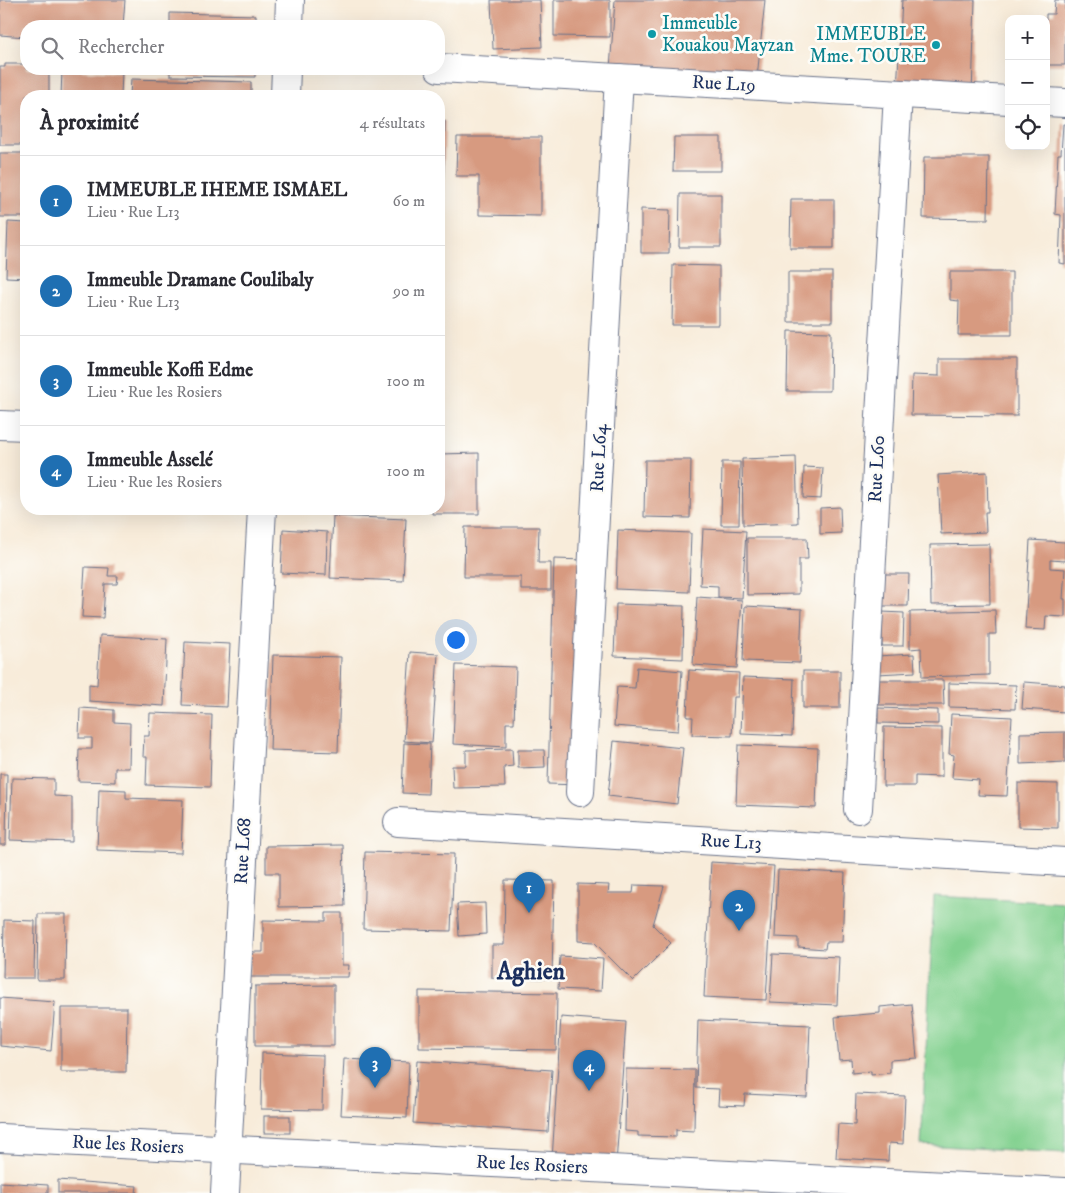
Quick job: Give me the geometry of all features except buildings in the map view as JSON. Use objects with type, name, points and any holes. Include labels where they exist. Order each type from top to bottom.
[{"type":"street","points":[[289,20],[290,0]]},
{"type":"street","name":"Rue L19","points":[[445,68],[1005,100]]},
{"type":"street","points":[[285,90],[286,75]]},
{"type":"street","name":"Rue L64","points":[[580,792],[620,78]]},
{"type":"street","name":"Rue L60","points":[[858,809],[898,94]]},
{"type":"street","points":[[1050,102],[1065,103]]},
{"type":"street","points":[[0,425],[20,426]]},
{"type":"street","name":"Rue L68","points":[[225,1193],[262,515]]},
{"type":"street","name":"Rue L13","points":[[398,822],[1065,862]]},
{"type":"street","name":"Rue les Rosiers","points":[[0,1138],[226,1150],[771,1185],[1065,1192]]},
{"type":"green space","points":[[934,896],[1065,903],[1065,1153],[921,1145]]},
{"type":"place","name":"Immeuble Kouakou Mayzan","points":[[652,34]]},
{"type":"place","name":"IMMEUBLE Mme. TOURE","points":[[936,45]]},
{"type":"place","name":"IMMEUBLE IHEME ISMAEL","points":[[529,913]]},
{"type":"place","name":"Immeuble Dramane Coulibaly","points":[[739,931]]},
{"type":"place","name":"Immeuble Koffi Edme","points":[[375,1088]]},
{"type":"place","name":"Immeuble Asselé","points":[[589,1091]]},
{"type":"district","name":"Aghien","points":[[531,972]]}]
